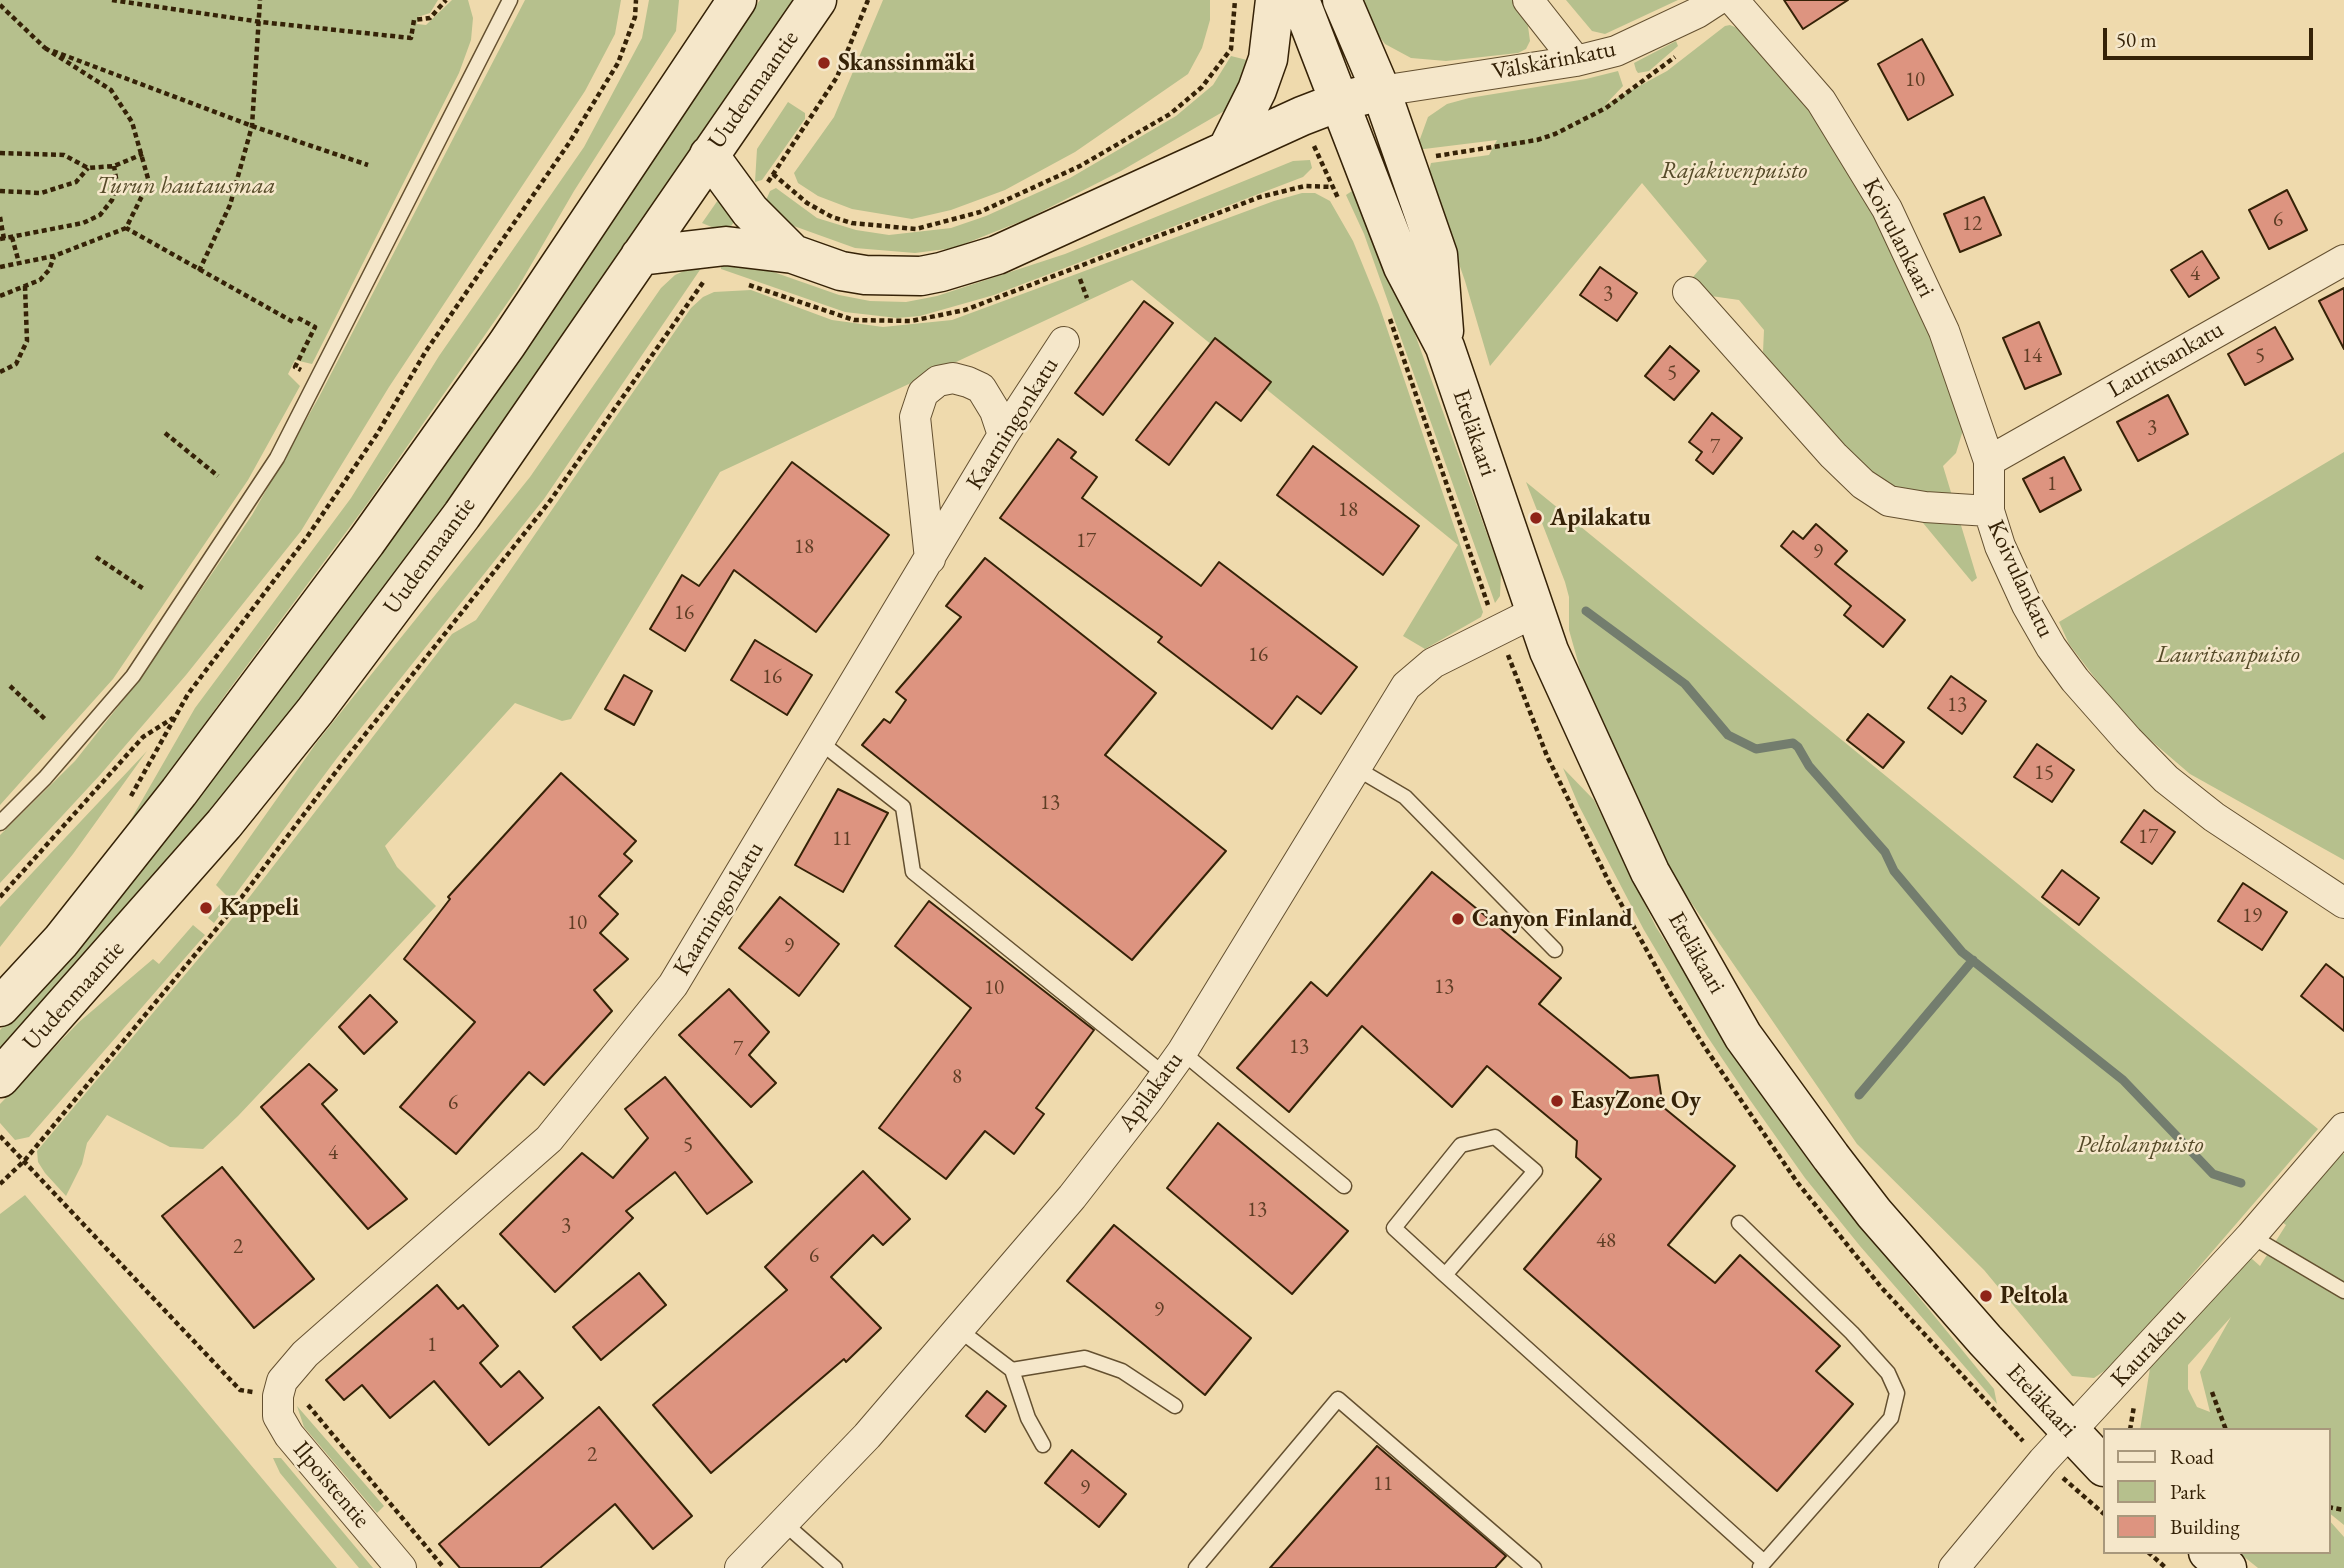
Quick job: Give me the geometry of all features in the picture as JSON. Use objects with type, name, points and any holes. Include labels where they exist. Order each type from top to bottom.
[{"type":"main road","name":"Uudenmaantie","points":[[0,1007],[61,941],[179,792],[366,542],[507,344],[707,16],[737,0]]},
{"type":"main road","name":"Uudenmaantie","points":[[0,1078],[224,824],[315,711],[462,515],[817,0]]},
{"type":"main road","points":[[1227,150],[1257,90],[1268,59],[1275,0]]},
{"type":"main road","name":"Eteläkaari","points":[[1300,0],[1341,100],[1403,267],[1445,347],[1535,612],[1589,742],[1650,872],[1744,1036],[1874,1213],[2070,1433],[2102,1465]]},
{"type":"main road","name":"Eteläkaari","points":[[1342,0],[1381,91],[1438,255],[1445,347]]},
{"type":"main road","points":[[640,256],[726,246],[793,254],[841,271],[865,275],[921,276],[941,272],[997,255],[1341,100],[1381,91]]},
{"type":"main road","points":[[709,155],[750,211],[793,254]]},
{"type":"main road","points":[[2210,1554],[2227,1568]]},
{"type":"street","points":[[1528,0],[1576,61]]},
{"type":"street","name":"Koivulankaari","points":[[1733,0],[1821,101],[1887,209],[1944,331],[1989,461],[1989,511]]},
{"type":"street","name":"Välskärinkatu","points":[[1381,91],[1576,61],[1616,51],[1707,7]]},
{"type":"street","name":"Lauritsankatu","points":[[1989,461],[2344,260]]},
{"type":"street","name":"Koivulankatu","points":[[1688,292],[1833,455],[1863,484],[1889,501],[1925,507],[1989,511],[2000,547],[2027,605],[2051,647],[2075,680],[2128,740],[2166,779],[2214,817],[2344,903]]},
{"type":"street","name":"Kaarningonkatu","points":[[278,1396],[282,1381],[304,1354],[549,1139],[673,985],[1003,435],[1064,342]]},
{"type":"street","points":[[930,559],[915,416],[923,393],[938,381],[953,378],[981,388],[995,411],[1003,435]]},
{"type":"street","name":"Apilakatu","points":[[740,1568],[867,1436],[1072,1197],[1173,1063],[1388,711],[1415,678],[1433,663],[1535,612]]},
{"type":"street","name":"Kaurakatu","points":[[1954,1568],[2070,1433],[2252,1236],[2344,1128]]},
{"type":"street","name":"Ilpoistentie","points":[[278,1396],[278,1416],[289,1435],[401,1568]]},
{"type":"lane","points":[[0,823],[45,778],[133,676],[277,458],[510,0]]},
{"type":"lane","points":[[820,742],[903,807],[914,872],[1344,1186]]},
{"type":"lane","points":[[1354,767],[1405,797],[1555,950]]},
{"type":"lane","points":[[1445,1275],[1535,1171],[1495,1137],[1461,1145],[1394,1228],[1445,1275],[1762,1565],[1891,1418],[1897,1393],[1888,1373],[1852,1333],[1739,1223]]},
{"type":"lane","points":[[2252,1236],[2344,1291]]},
{"type":"lane","points":[[958,1329],[1012,1370],[1028,1418],[1043,1445]]},
{"type":"lane","points":[[1012,1370],[1085,1358],[1122,1371],[1175,1406]]},
{"type":"lane","points":[[1196,1568],[1339,1399],[1534,1568]]},
{"type":"lane","points":[[785,1524],[835,1568]]},
{"type":"path","points":[[112,0],[261,22],[411,38],[414,20],[430,18],[446,0]]},
{"type":"path","points":[[199,271],[230,205],[253,127],[261,22],[260,0]]},
{"type":"path","points":[[124,807],[174,717],[205,669],[307,537],[344,484],[426,351],[569,143],[618,63],[629,36],[636,0]]},
{"type":"path","points":[[750,211],[837,77],[869,0]]},
{"type":"path","points":[[773,174],[807,203],[832,217],[852,223],[890,229],[916,229],[980,212],[1080,166],[1170,114],[1202,87],[1231,49],[1235,0]]},
{"type":"path","points":[[0,5],[45,48],[111,90],[132,122],[149,182],[126,228],[54,256],[0,267]]},
{"type":"path","points":[[1433,156],[1537,140],[1578,125],[1637,88],[1692,43],[1707,7]]},
{"type":"path","points":[[45,48],[253,127],[368,165]]},
{"type":"path","points":[[0,153],[64,155],[88,168],[114,166],[143,154]]},
{"type":"path","points":[[1320,163],[1333,187]]},
{"type":"path","points":[[0,217],[2,239],[83,223],[100,215],[112,200],[117,184],[114,166]]},
{"type":"path","points":[[0,191],[41,193],[76,182],[88,168]]},
{"type":"path","points":[[126,228],[199,271],[297,321],[316,327],[298,361]]},
{"type":"path","points":[[12,237],[19,263]]},
{"type":"path","points":[[0,1184],[26,1160],[232,910],[344,761],[550,500],[726,246]]},
{"type":"path","points":[[0,296],[40,280],[49,270],[54,256]]},
{"type":"path","points":[[1080,279],[1087,298]]},
{"type":"path","points":[[0,372],[16,364],[27,341],[25,286]]},
{"type":"path","points":[[165,433],[218,476]]},
{"type":"path","points":[[96,557],[144,589]]},
{"type":"path","points":[[10,686],[46,720]]},
{"type":"path","points":[[0,897],[143,737],[174,717]]},
{"type":"path","points":[[0,1136],[26,1160],[240,1390],[278,1396],[307,1405],[444,1568]]},
{"type":"path","points":[[2212,1392],[2226,1428]]},
{"type":"path","points":[[2150,1554],[2166,1568]]},
{"type":"green space","name":"Turun hautausmaa","points":[[0,0],[438,0],[430,13],[418,17],[417,24],[426,25],[452,0],[468,0],[473,18],[471,40],[459,73],[312,364],[295,360],[288,374],[300,386],[248,480],[113,679],[0,805]]},
{"type":"green space","points":[[525,0],[621,0],[615,34],[585,91],[389,387],[301,531],[186,675],[100,775],[0,883],[0,835],[75,761],[139,680],[252,515],[319,397]]},
{"type":"green space","points":[[649,0],[679,0],[676,31],[574,191],[517,289],[367,504],[228,691],[123,839],[122,835],[195,708],[351,498],[439,356],[584,147],[642,38]]},
{"type":"green space","points":[[760,0],[794,0],[619,263],[386,591],[180,851],[0,1048],[0,1030],[14,1015],[587,250]]},
{"type":"green space","points":[[883,0],[1210,0],[1210,20],[1202,48],[1188,74],[1075,152],[1005,190],[951,210],[912,219],[852,209],[818,196],[798,183],[794,173],[834,117]]},
{"type":"green space","points":[[1352,0],[1514,0],[1528,26],[1530,41],[1526,49],[1518,53],[1446,61],[1411,58],[1385,44]]},
{"type":"green space","points":[[1566,0],[1678,0],[1605,34],[1592,31]]},
{"type":"green space","name":"Rajakivenpuisto","points":[[1725,26],[1737,28],[1764,54],[1791,84],[1822,128],[1883,231],[1938,348],[1963,430],[1956,453],[1943,466],[1977,578],[1972,582],[1894,488],[1876,477],[1791,389],[1763,352],[1764,330],[1739,300],[1711,296],[1693,277],[1707,261],[1642,183],[1490,366],[1465,281],[1428,175],[1431,163],[1489,155],[1497,140],[1416,150],[1428,117],[1447,104],[1469,98],[1586,79],[1618,71],[1623,86],[1606,104],[1667,71]]},
{"type":"green space","points":[[1676,41],[1678,46],[1649,71],[1638,73],[1634,63]]},
{"type":"green space","points":[[1231,56],[1255,62],[1226,110],[1121,171],[1027,219],[954,248],[915,253],[855,248],[791,225],[768,211],[764,205],[770,191],[776,188],[817,218],[856,230],[889,235],[951,228],[986,216],[1070,178],[1176,116],[1213,85]]},
{"type":"green space","points":[[788,102],[805,113],[805,119],[762,180],[755,182],[757,149]]},
{"type":"green space","points":[[1310,160],[1312,168],[1303,177],[994,295],[920,316],[897,318],[845,312],[721,269],[721,265],[742,261],[839,295],[870,301],[906,302],[937,296],[1065,254],[1293,161]]},
{"type":"green space","points":[[1358,187],[1375,223],[1501,573],[1500,596],[1495,603],[1364,234],[1346,195]]},
{"type":"green space","points":[[1302,193],[1315,193],[1330,201],[1353,241],[1379,305],[1483,612],[1481,617],[1425,649],[1403,636],[1458,545],[1132,280],[720,472],[571,719],[562,721],[515,703],[385,846],[397,867],[436,906],[238,1116],[203,1149],[170,1147],[107,1115],[87,1143],[82,1164],[66,1196],[45,1173],[38,1162],[37,1151],[241,908],[452,634],[476,620],[691,308],[703,297],[714,292],[751,290],[832,320],[883,327],[952,320]]},
{"type":"green space","points":[[718,200],[737,218],[726,233],[702,223]]},
{"type":"green space","points":[[706,261],[544,499],[337,758],[214,923],[208,918],[227,896],[216,885],[317,742],[530,477],[661,288],[675,275]]},
{"type":"green space","name":"Lauritsanpuisto","points":[[2344,452],[2344,860],[2190,774],[2127,720],[2069,644],[2059,622]]},
{"type":"green space","name":"Peltolanpuisto","points":[[1526,482],[2318,1129],[2116,1363],[2094,1378],[2072,1376],[1984,1270],[1857,1144],[1664,863],[1591,708],[1569,630],[1569,597],[1565,582]]},
{"type":"green space","points":[[147,751],[73,854],[0,947],[0,907]]},
{"type":"green space","points":[[1563,768],[1594,800],[1656,927],[1761,1092],[1815,1170],[1994,1389],[1997,1404],[1860,1246],[1805,1178],[1750,1100],[1707,1036],[1644,930],[1579,806]]},
{"type":"green space","points":[[193,925],[205,935],[29,1137],[15,1140],[0,1123],[0,1104],[79,1022],[153,959],[159,964]]},
{"type":"green space","points":[[2338,1154],[2344,1154],[2344,1525],[2330,1514],[2330,1428],[2140,1428],[2150,1368],[2251,1258],[2260,1266],[2286,1225],[2282,1222]],"holes":[[[2231,1317],[2200,1372],[2210,1412],[2197,1407],[2188,1389],[2188,1365]]]},
{"type":"green space","points":[[25,1195],[337,1568],[0,1568],[0,1214]]},
{"type":"green space","points":[[297,1406],[384,1506],[377,1513],[304,1427]]},
{"type":"green space","points":[[273,1458],[281,1458],[373,1568],[359,1568],[280,1473]]},
{"type":"green space","points":[[2330,1521],[2344,1537],[2344,1568],[2258,1568],[2240,1554],[2330,1554]]},
{"type":"building","points":[[1784,0],[1848,0],[1803,29]]},
{"type":"building","points":[[1922,39],[1953,95],[1908,120],[1878,64]]},
{"type":"building","points":[[2287,190],[2307,230],[2269,249],[2249,210]]},
{"type":"building","points":[[1984,197],[2001,235],[1960,252],[1944,214]]},
{"type":"building","points":[[2202,251],[2219,278],[2189,297],[2171,270]]},
{"type":"building","points":[[1600,267],[1637,293],[1617,321],[1580,295]]},
{"type":"building","points":[[2344,288],[2344,349],[2319,301]]},
{"type":"building","points":[[1144,301],[1173,323],[1103,415],[1075,393]]},
{"type":"building","points":[[2039,322],[2061,374],[2025,389],[2003,338]]},
{"type":"building","points":[[2275,327],[2293,359],[2245,385],[2228,354]]},
{"type":"building","points":[[1215,338],[1271,382],[1241,421],[1216,402],[1169,465],[1136,440]]},
{"type":"building","points":[[1670,346],[1699,371],[1674,400],[1645,376]]},
{"type":"building","points":[[2168,395],[2188,434],[2138,461],[2117,422]]},
{"type":"building","points":[[1712,413],[1742,438],[1713,474],[1696,460],[1702,452],[1689,442]]},
{"type":"building","points":[[1058,439],[1076,452],[1071,458],[1097,477],[1082,498],[1201,586],[1219,562],[1357,667],[1321,714],[1297,696],[1272,729],[1158,642],[1162,637],[1000,518]]},
{"type":"building","points":[[1313,446],[1419,526],[1383,575],[1277,495]]},
{"type":"building","points":[[2064,457],[2081,490],[2040,512],[2023,479]]},
{"type":"building","points":[[792,462],[889,535],[816,632],[734,570],[685,651],[650,629],[682,575],[699,586]]},
{"type":"building","points":[[1816,524],[1847,551],[1835,564],[1905,620],[1883,647],[1844,615],[1851,606],[1781,546],[1793,531],[1803,539]]},
{"type":"building","points":[[985,558],[1156,693],[1105,755],[1226,851],[1132,960],[862,745],[884,719],[890,723],[906,700],[896,692],[961,617],[946,606]]},
{"type":"building","points":[[755,640],[812,675],[787,715],[731,680]]},
{"type":"building","points":[[624,675],[652,691],[634,725],[605,709]]},
{"type":"building","points":[[1951,676],[1986,701],[1962,734],[1928,708]]},
{"type":"building","points":[[1868,714],[1904,742],[1883,768],[1847,740]]},
{"type":"building","points":[[2037,744],[2074,770],[2052,802],[2014,777]]},
{"type":"building","points":[[561,773],[636,841],[624,854],[632,861],[599,896],[618,914],[600,933],[628,959],[594,990],[612,1011],[544,1085],[529,1072],[456,1154],[400,1107],[475,1022],[404,959],[450,899],[448,897]]},
{"type":"building","points":[[838,789],[888,813],[843,892],[795,865]]},
{"type":"building","points":[[2144,810],[2175,832],[2152,864],[2121,842]]},
{"type":"building","points":[[2062,870],[2099,898],[2079,925],[2042,897]]},
{"type":"building","points":[[1432,872],[1561,978],[1539,1004],[1630,1078],[1658,1075],[1663,1107],[1735,1166],[1668,1245],[1715,1283],[1740,1255],[1840,1346],[1816,1371],[1853,1404],[1777,1491],[1524,1269],[1601,1179],[1576,1157],[1577,1141],[1487,1066],[1452,1107],[1362,1026],[1289,1112],[1237,1068],[1311,982],[1327,996]]},
{"type":"building","points":[[2243,883],[2287,912],[2262,950],[2218,921]]},
{"type":"building","points":[[780,897],[839,944],[799,996],[739,948]]},
{"type":"building","points":[[929,901],[1094,1030],[1036,1108],[1044,1114],[1014,1154],[985,1131],[946,1179],[879,1128],[971,1008],[895,946]]},
{"type":"building","points":[[2326,964],[2344,978],[2344,1031],[2301,996]]},
{"type":"building","points":[[729,989],[769,1032],[749,1055],[776,1083],[751,1107],[679,1035]]},
{"type":"building","points":[[370,995],[397,1022],[364,1054],[339,1027]]},
{"type":"building","points":[[309,1064],[337,1090],[322,1104],[407,1199],[368,1229],[261,1107]]},
{"type":"building","points":[[665,1077],[752,1182],[707,1214],[675,1172],[626,1211],[633,1218],[555,1292],[500,1234],[582,1153],[613,1178],[648,1138],[625,1109]]},
{"type":"building","points":[[1218,1123],[1348,1231],[1292,1294],[1167,1188]]},
{"type":"building","points":[[222,1167],[314,1279],[254,1328],[162,1216]]},
{"type":"building","points":[[863,1171],[910,1219],[883,1245],[873,1235],[831,1277],[881,1328],[846,1362],[844,1359],[711,1473],[653,1405],[787,1290],[765,1267]]},
{"type":"building","points":[[1114,1225],[1251,1338],[1205,1395],[1067,1281]]},
{"type":"building","points":[[639,1273],[666,1305],[601,1360],[573,1327]]},
{"type":"building","points":[[437,1285],[458,1309],[463,1305],[498,1346],[480,1363],[501,1387],[519,1371],[543,1398],[489,1445],[434,1381],[390,1418],[362,1385],[344,1400],[326,1380]]},
{"type":"building","points":[[987,1391],[1006,1406],[985,1432],[966,1416]]},
{"type":"building","points":[[599,1407],[692,1516],[653,1549],[615,1504],[540,1568],[460,1568],[439,1544]]},
{"type":"building","points":[[1377,1446],[1506,1556],[1495,1568],[1270,1568]]},
{"type":"building","points":[[1072,1450],[1126,1494],[1099,1527],[1045,1483]]},
{"type":"waterway","points":[[1586,611],[1685,684],[1728,735],[1756,749],[1793,743],[1798,747],[1809,766],[1885,852],[1894,871],[1962,952],[2123,1080],[2213,1174],[2241,1183]]},
{"type":"waterway","points":[[1859,1095],[1973,960]]},
{"type":"place","name":"Skanssinmäki","points":[[824,63]]},
{"type":"place","name":"Apilakatu","points":[[1536,518]]},
{"type":"place","name":"Kappeli","points":[[206,908]]},
{"type":"place","name":"Canyon Finland","points":[[1458,919]]},
{"type":"place","name":"EasyZone Oy","points":[[1557,1101]]},
{"type":"place","name":"Peltola","points":[[1986,1296]]}]
